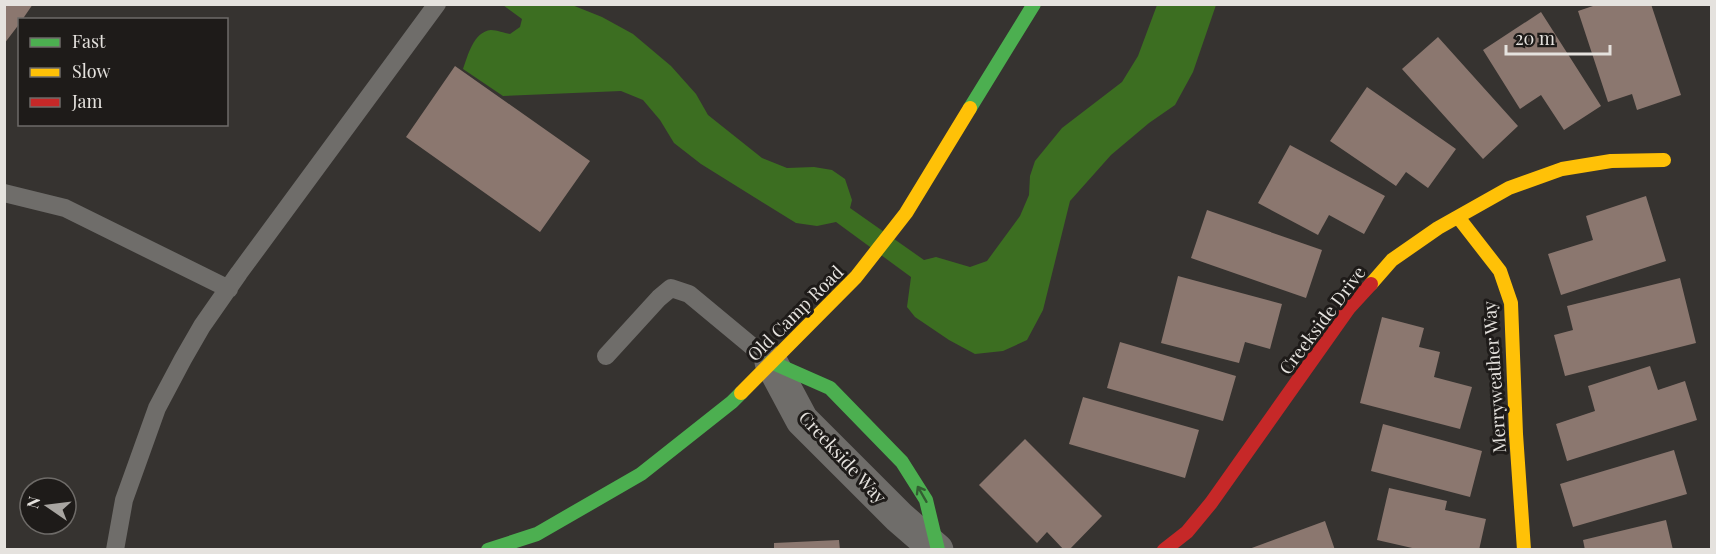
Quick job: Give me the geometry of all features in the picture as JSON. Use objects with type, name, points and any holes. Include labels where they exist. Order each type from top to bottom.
[{"type":"street","name":"Old Camp Road","points":[[488,549],[537,534],[641,474],[732,402],[856,277],[906,213],[1034,4]]},
{"type":"street","name":"Creekside Drive","points":[[1164,549],[1187,532],[1211,503],[1349,308],[1392,260],[1438,228],[1509,188],[1562,169],[1611,160],[1664,160]]},
{"type":"street","name":"Merryweather Way","points":[[1458,216],[1500,271],[1511,303],[1516,434],[1524,549]]},
{"type":"street","name":"Creekside Way","points":[[771,362],[802,420],[899,517],[938,549]]},
{"type":"lane","points":[[115,549],[124,500],[157,408],[202,326],[437,4]]},
{"type":"lane","points":[[4,193],[65,208],[229,289]]},
{"type":"lane","points":[[606,356],[671,288],[688,294],[771,362]]},
{"type":"shaded area","points":[[503,5],[572,5],[602,17],[633,34],[671,66],[696,94],[708,115],[762,158],[787,168],[814,167],[832,170],[845,179],[852,200],[850,208],[924,260],[936,257],[970,267],[987,261],[1020,216],[1029,195],[1030,176],[1035,161],[1062,128],[1122,82],[1138,56],[1157,5],[1216,5],[1193,72],[1175,105],[1149,123],[1111,155],[1070,201],[1043,310],[1027,340],[1003,351],[975,354],[915,317],[907,307],[911,277],[836,222],[817,226],[796,223],[701,164],[674,143],[660,120],[643,100],[621,91],[503,96],[463,69],[472,45],[480,35],[491,30],[510,34],[520,27],[522,19]]},
{"type":"building","points":[[4,4],[33,4],[23,18],[18,18],[18,26],[4,44]]},
{"type":"building","points":[[1599,4],[1651,4],[1681,95],[1637,110],[1632,94],[1608,102],[1578,11]]},
{"type":"building","points":[[1541,12],[1601,106],[1564,130],[1541,95],[1520,109],[1483,50]]},
{"type":"building","points":[[1438,37],[1518,126],[1483,159],[1402,69]]},
{"type":"building","points":[[455,66],[590,161],[540,232],[406,137]]},
{"type":"building","points":[[1367,87],[1456,149],[1428,188],[1406,172],[1396,186],[1330,141]]},
{"type":"building","points":[[1290,145],[1385,196],[1364,234],[1329,215],[1318,235],[1258,203]]},
{"type":"building","points":[[1646,196],[1666,261],[1561,295],[1548,254],[1593,240],[1586,216]]},
{"type":"building","points":[[1207,210],[1322,250],[1306,298],[1191,258]]},
{"type":"building","points":[[1178,276],[1282,304],[1270,349],[1245,342],[1239,363],[1161,343]]},
{"type":"building","points":[[1680,278],[1696,343],[1565,376],[1554,335],[1573,330],[1567,306]]},
{"type":"building","points":[[1382,317],[1424,328],[1419,347],[1440,352],[1434,377],[1472,387],[1460,429],[1360,403]]},
{"type":"building","points":[[1120,342],[1236,376],[1223,421],[1107,388]]},
{"type":"building","points":[[1650,366],[1658,390],[1685,381],[1697,420],[1567,461],[1556,424],[1595,411],[1588,386]]},
{"type":"building","points":[[1083,397],[1199,430],[1185,478],[1069,444]]},
{"type":"building","points":[[1383,424],[1482,451],[1470,497],[1371,471]]},
{"type":"building","points":[[1025,439],[1102,516],[1069,550],[1064,550],[1047,532],[1037,543],[979,485]]},
{"type":"building","points":[[1674,450],[1687,494],[1573,527],[1560,484]]},
{"type":"building","points":[[1389,488],[1447,501],[1445,510],[1486,519],[1479,550],[1421,550],[1377,540]]},
{"type":"building","points":[[1666,520],[1673,550],[1585,550],[1583,540]]},
{"type":"building","points":[[1325,521],[1335,550],[1249,550],[1249,549]]},
{"type":"building","points":[[839,540],[840,550],[774,550],[774,543]]},
{"type":"traffic: fast","points":[[970,108],[1034,4]]},
{"type":"traffic: fast","points":[[771,362],[830,388],[902,462],[926,500],[938,550]]},
{"type":"traffic: fast","points":[[488,550],[537,534],[641,474],[741,393]]},
{"type":"traffic: slow","points":[[741,393],[856,277],[906,213],[970,108]]},
{"type":"traffic: slow","points":[[1371,284],[1392,260],[1438,228],[1509,188],[1562,169],[1611,161],[1664,160]]},
{"type":"traffic: slow","points":[[1458,217],[1500,271],[1511,303],[1516,434],[1524,550]]},
{"type":"traffic: jam","points":[[1164,550],[1187,532],[1211,503],[1349,308],[1371,284]]}]
